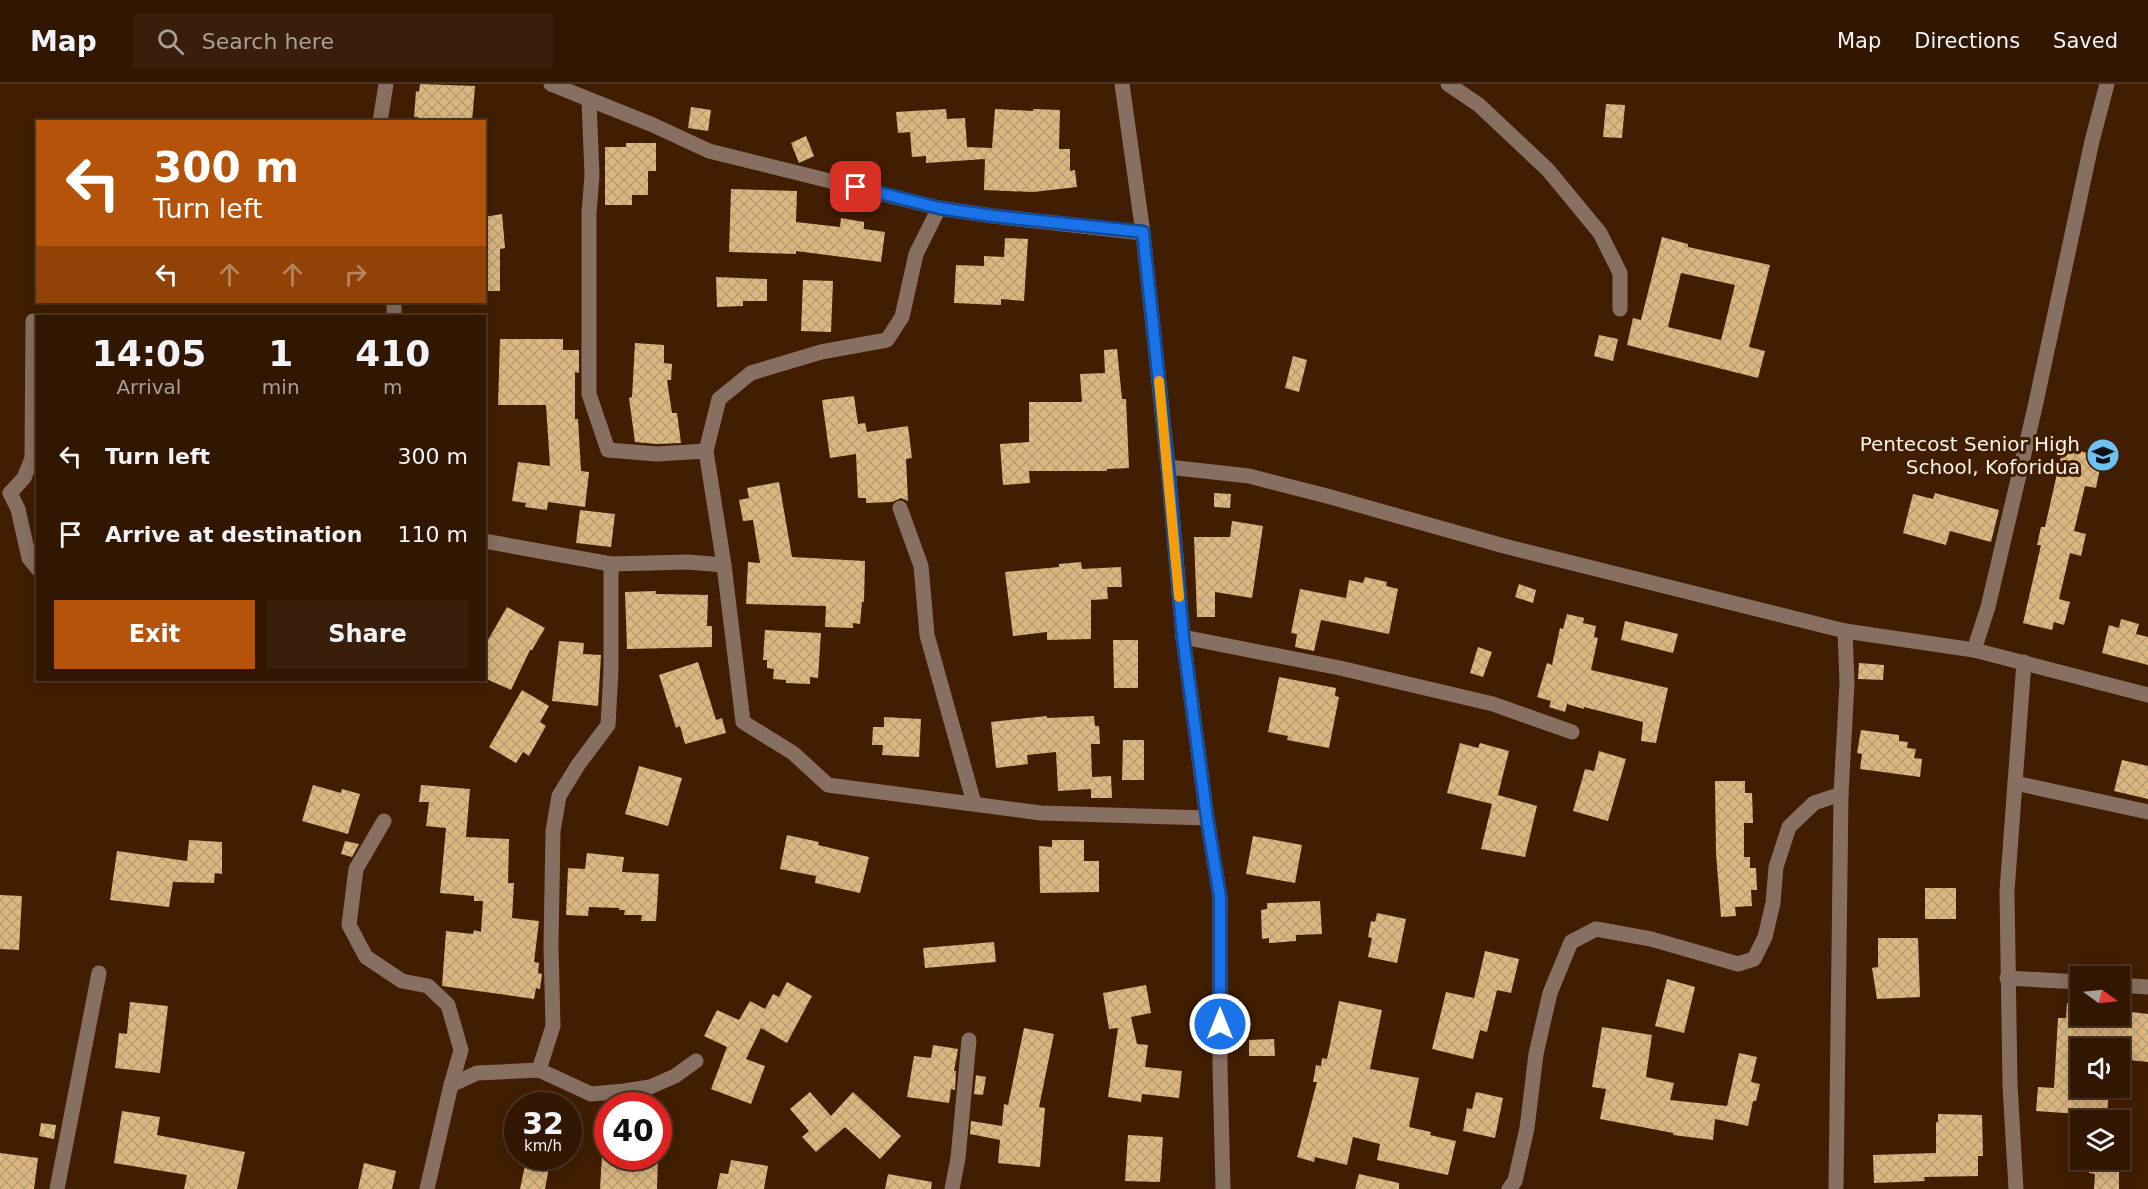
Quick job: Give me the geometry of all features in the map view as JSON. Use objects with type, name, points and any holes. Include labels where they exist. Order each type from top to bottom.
[{"type":"street","points":[[380,120],[386,84]]},
{"type":"street","points":[[550,84],[709,151],[939,208],[1143,232]]},
{"type":"street","points":[[1122,84],[1143,232],[1183,637],[1220,897],[1220,1066],[1228,1188]]},
{"type":"street","points":[[1448,84],[1479,105],[1548,170],[1600,233],[1620,273],[1620,309]]},
{"type":"street","points":[[1974,650],[1988,607],[2035,407],[2091,141],[2108,84]]},
{"type":"street","points":[[589,100],[592,176],[589,213],[589,394],[608,450],[657,454],[706,451]]},
{"type":"street","points":[[939,208],[916,254],[902,317],[887,340],[821,352],[751,373],[719,399],[706,451],[724,565],[743,722],[794,753],[828,784],[1041,813],[1207,818]]},
{"type":"street","points":[[33,321],[32,458],[24,478],[5,492],[18,509],[29,558],[36,567]]},
{"type":"street","points":[[1168,467],[1249,476],[1504,546],[1845,631],[1974,650],[2148,695]]},
{"type":"street","points":[[900,508],[921,566],[927,635],[974,803]]},
{"type":"street","points":[[486,542],[611,564],[687,562],[724,565]]},
{"type":"street","points":[[539,1070],[553,1026],[551,946],[553,831],[559,796],[578,765],[608,725],[611,670],[611,564]]},
{"type":"street","points":[[1836,1189],[1840,794],[1847,683],[1845,631]]},
{"type":"street","points":[[1183,637],[1340,668],[1492,704],[1572,732]]},
{"type":"street","points":[[2016,1189],[2010,1085],[2007,891],[2024,662]]},
{"type":"street","points":[[2015,783],[2148,812]]},
{"type":"street","points":[[1509,1189],[1515,1181],[1527,1128],[1536,1054],[1550,993],[1571,942],[1596,929],[1651,939],[1738,964],[1754,959],[1765,937],[1773,903],[1776,867],[1789,827],[1814,803],[1840,794]]},
{"type":"street","points":[[384,821],[356,869],[349,925],[366,957],[402,981],[428,986],[448,1005],[460,1050],[427,1189]]},
{"type":"street","points":[[57,1189],[99,974]]},
{"type":"street","points":[[2007,978],[2070,981]]},
{"type":"street","points":[[2130,986],[2148,987]]},
{"type":"street","points":[[952,1189],[958,1158],[969,1040]]},
{"type":"street","points":[[451,1085],[477,1073],[539,1070],[591,1094],[650,1088],[675,1076],[696,1061]]},
{"type":"building","points":[[420,84],[475,86],[472,120],[418,120],[418,117],[414,117],[416,91],[419,92]]},
{"type":"building","points":[[1606,104],[1625,105],[1622,138],[1603,137]]},
{"type":"building","points":[[691,107],[711,110],[708,131],[688,128]]},
{"type":"building","points":[[946,109],[947,119],[965,118],[967,147],[992,148],[995,109],[1060,110],[1059,149],[1070,149],[1070,171],[1075,170],[1077,187],[1033,192],[984,190],[985,159],[926,163],[926,156],[912,157],[910,132],[898,133],[896,112]]},
{"type":"building","points":[[806,136],[814,156],[799,163],[791,143]]},
{"type":"building","points":[[626,143],[656,143],[656,171],[648,171],[648,195],[632,195],[632,205],[605,205],[605,147],[626,147]]},
{"type":"building","points":[[731,189],[797,191],[796,222],[840,227],[841,218],[864,222],[864,229],[885,232],[881,262],[796,251],[796,254],[729,252]]},
{"type":"building","points":[[502,214],[505,248],[500,249],[500,291],[486,291],[486,217]]},
{"type":"building","points":[[1662,237],[1688,244],[1688,247],[1770,265],[1749,347],[1765,351],[1758,378],[1627,345],[1633,318],[1641,320]],"holes":[[[1681,273],[1735,285],[1721,340],[1668,327]]]},
{"type":"building","points":[[1005,238],[1028,239],[1024,301],[1001,299],[1001,305],[954,303],[956,265],[984,266],[984,256],[1004,257]]},
{"type":"building","points":[[716,277],[767,279],[767,301],[743,301],[743,306],[717,307]]},
{"type":"building","points":[[803,280],[833,281],[831,332],[801,331]]},
{"type":"building","points":[[1599,335],[1618,339],[1613,361],[1594,356]]},
{"type":"building","points":[[500,339],[563,339],[563,350],[579,350],[579,373],[575,372],[575,419],[578,419],[581,471],[589,472],[585,507],[548,502],[547,510],[525,507],[526,503],[512,501],[518,462],[550,466],[546,405],[498,405]]},
{"type":"building","points":[[635,343],[664,345],[664,363],[672,364],[671,380],[667,380],[672,413],[677,413],[681,443],[635,442],[629,398],[632,397]]},
{"type":"building","points":[[1117,349],[1122,399],[1126,399],[1129,468],[1107,469],[1107,471],[1029,471],[1030,483],[1003,485],[1000,444],[1029,442],[1029,402],[1082,402],[1080,374],[1105,373],[1104,350]]},
{"type":"building","points":[[1293,356],[1307,360],[1299,392],[1285,388]]},
{"type":"building","points":[[854,396],[858,424],[865,423],[867,432],[908,426],[912,458],[906,459],[908,501],[901,498],[892,502],[866,503],[866,498],[858,498],[856,454],[830,458],[822,400]]},
{"type":"building","points":[[2063,447],[2092,454],[2090,461],[2101,463],[2096,488],[2085,486],[2074,531],[2086,534],[2081,556],[2070,553],[2059,599],[2070,602],[2064,625],[2054,622],[2052,630],[2023,623],[2041,545],[2037,545],[2041,527],[2045,527]]},
{"type":"building","points":[[779,482],[792,557],[865,561],[864,602],[862,602],[860,624],[853,623],[853,628],[825,627],[826,606],[746,604],[748,562],[760,563],[753,520],[743,521],[739,500],[749,498],[747,488]]},
{"type":"building","points":[[1214,493],[1231,494],[1230,508],[1214,507]]},
{"type":"building","points":[[1935,493],[1999,510],[1991,542],[1950,531],[1946,545],[1903,533],[1913,494],[1933,499]]},
{"type":"building","points":[[580,510],[615,514],[611,547],[576,543]]},
{"type":"building","points":[[1232,521],[1263,526],[1252,598],[1215,592],[1215,617],[1197,617],[1194,537],[1230,537]]},
{"type":"building","points":[[1081,562],[1082,569],[1121,567],[1122,587],[1107,587],[1108,599],[1091,600],[1091,639],[1047,640],[1047,632],[1013,636],[1005,572],[1059,567],[1059,564]]},
{"type":"building","points":[[1365,577],[1387,582],[1386,586],[1398,589],[1389,634],[1321,620],[1314,651],[1295,647],[1297,634],[1291,633],[1300,589],[1346,598],[1349,580],[1363,583]]},
{"type":"building","points":[[1519,584],[1536,590],[1533,603],[1515,597]]},
{"type":"building","points":[[656,591],[656,594],[708,595],[707,626],[712,626],[712,647],[627,649],[625,592]]},
{"type":"building","points":[[507,607],[545,628],[530,650],[511,690],[486,679],[486,644]]},
{"type":"building","points":[[1567,614],[1584,618],[1583,623],[1596,626],[1594,637],[1598,638],[1591,670],[1668,688],[1656,743],[1641,741],[1643,722],[1567,704],[1565,712],[1549,707],[1551,701],[1537,697],[1547,663],[1552,665],[1560,628],[1563,629]]},
{"type":"building","points":[[2121,619],[2139,624],[2136,634],[2148,637],[2148,665],[2102,653],[2109,625],[2119,628]]},
{"type":"building","points":[[1625,621],[1678,634],[1673,653],[1621,640]]},
{"type":"building","points":[[765,630],[821,633],[818,678],[810,677],[810,684],[786,683],[786,680],[773,679],[774,669],[767,668],[767,660],[763,660]]},
{"type":"building","points":[[1113,640],[1138,640],[1138,688],[1114,688]]},
{"type":"building","points":[[559,641],[584,643],[583,654],[601,655],[598,706],[552,701]]},
{"type":"building","points":[[1478,647],[1492,652],[1483,677],[1470,673]]},
{"type":"building","points":[[698,662],[716,720],[722,718],[726,733],[685,744],[680,726],[676,728],[659,675]]},
{"type":"building","points":[[1859,663],[1884,665],[1883,680],[1858,679]]},
{"type":"building","points":[[1279,677],[1336,688],[1335,696],[1339,697],[1329,748],[1287,740],[1288,736],[1268,732]]},
{"type":"building","points":[[522,690],[549,706],[540,722],[546,726],[529,756],[523,752],[516,763],[489,747]]},
{"type":"building","points":[[1047,716],[1047,718],[1094,716],[1095,726],[1099,726],[1100,744],[1091,744],[1092,777],[1111,776],[1112,798],[1091,798],[1091,789],[1058,791],[1056,752],[1027,755],[1028,764],[996,768],[991,722]]},
{"type":"building","points":[[884,717],[921,719],[919,757],[882,755],[883,745],[872,745],[873,727],[884,727]]},
{"type":"building","points":[[1861,730],[1899,735],[1899,741],[1908,742],[1907,748],[1916,749],[1914,758],[1922,759],[1920,777],[1860,769],[1862,754],[1857,753]]},
{"type":"building","points":[[1123,740],[1144,740],[1144,780],[1122,780]]},
{"type":"building","points":[[1460,743],[1478,748],[1480,743],[1509,751],[1498,795],[1537,806],[1525,857],[1481,849],[1492,804],[1447,793]]},
{"type":"building","points":[[1599,751],[1626,759],[1608,821],[1573,811],[1585,769],[1594,771]]},
{"type":"building","points":[[2122,760],[2148,766],[2148,799],[2114,791]]},
{"type":"building","points":[[639,766],[682,778],[668,826],[625,814]]},
{"type":"building","points":[[1715,781],[1745,781],[1745,793],[1752,793],[1753,823],[1744,823],[1744,857],[1750,857],[1750,868],[1756,868],[1757,890],[1751,890],[1752,906],[1735,907],[1736,916],[1721,917],[1716,853]]},
{"type":"building","points":[[313,785],[341,793],[342,789],[360,794],[348,834],[302,821]]},
{"type":"building","points":[[421,785],[470,789],[466,837],[509,839],[508,883],[514,883],[512,918],[539,921],[534,962],[539,963],[538,973],[542,974],[540,989],[536,988],[534,999],[442,986],[446,931],[473,934],[474,930],[481,932],[483,901],[474,901],[474,896],[440,893],[446,828],[426,826],[429,802],[419,802]]},
{"type":"building","points":[[787,835],[869,857],[860,893],[815,883],[816,876],[780,869]]},
{"type":"building","points":[[1253,836],[1302,845],[1295,883],[1246,874]]},
{"type":"building","points":[[189,840],[222,842],[222,874],[215,873],[214,883],[173,882],[169,907],[110,900],[117,851],[187,861]]},
{"type":"building","points":[[1052,840],[1084,840],[1084,861],[1099,861],[1099,892],[1040,893],[1039,846],[1052,847]]},
{"type":"building","points":[[345,841],[359,844],[352,857],[341,854]]},
{"type":"building","points":[[587,853],[624,857],[622,872],[659,874],[656,921],[641,921],[642,915],[624,915],[625,910],[619,910],[619,908],[589,907],[588,916],[566,915],[568,868],[585,869]]},
{"type":"building","points":[[1925,888],[1956,888],[1956,919],[1925,919]]},
{"type":"building","points":[[0,895],[22,896],[19,950],[0,949]]},
{"type":"building","points":[[1320,901],[1322,934],[1296,935],[1296,941],[1269,943],[1269,938],[1262,939],[1261,910],[1267,909],[1267,903]]},
{"type":"building","points":[[1377,913],[1406,919],[1397,963],[1368,957],[1372,938],[1368,937],[1371,921],[1375,922]]},
{"type":"building","points":[[1878,938],[1918,938],[1920,997],[1877,999],[1872,968],[1878,967]]},
{"type":"building","points":[[994,942],[996,962],[925,968],[923,948]]},
{"type":"building","points":[[1485,951],[1519,959],[1511,993],[1497,990],[1487,1032],[1480,1030],[1473,1059],[1432,1049],[1446,992],[1474,998]]},
{"type":"building","points":[[1667,979],[1695,987],[1684,1033],[1655,1026]]},
{"type":"building","points":[[787,982],[812,996],[787,1043],[761,1028],[746,1059],[765,1066],[751,1104],[711,1089],[727,1047],[704,1036],[717,1010],[739,1020],[750,1001],[765,1009],[773,994],[779,997]]},
{"type":"building","points":[[1146,985],[1151,1013],[1131,1017],[1137,1044],[1148,1045],[1145,1067],[1182,1071],[1179,1098],[1142,1094],[1141,1102],[1108,1097],[1118,1028],[1109,1029],[1103,993]]},
{"type":"building","points":[[1339,1001],[1382,1010],[1370,1069],[1419,1078],[1409,1127],[1456,1141],[1448,1175],[1377,1160],[1380,1144],[1353,1137],[1347,1165],[1315,1157],[1314,1162],[1297,1157],[1317,1082],[1313,1082],[1316,1065],[1321,1066],[1322,1058],[1327,1059]]},
{"type":"building","points":[[130,1002],[168,1006],[160,1073],[115,1068],[119,1033],[127,1034]]},
{"type":"building","points":[[2067,1003],[2070,1003],[2070,1026],[2130,1026],[2130,1012],[2148,1014],[2148,1062],[2130,1060],[2130,1038],[2070,1038],[2070,1098],[2108,1098],[2107,1110],[2070,1110],[2070,1113],[2036,1111],[2038,1087],[2054,1088],[2058,1018],[2066,1018]]},
{"type":"building","points":[[1602,1027],[1652,1035],[1646,1077],[1674,1083],[1670,1100],[1727,1106],[1739,1053],[1757,1057],[1751,1082],[1760,1084],[1756,1101],[1753,1101],[1748,1126],[1715,1119],[1713,1140],[1673,1135],[1673,1133],[1600,1119],[1606,1089],[1592,1087]]},
{"type":"building","points":[[1024,1028],[1054,1034],[1039,1107],[1045,1108],[1040,1167],[998,1163],[1000,1140],[970,1134],[971,1121],[1002,1126],[1004,1104],[1008,1105]]},
{"type":"building","points":[[1274,1039],[1275,1056],[1249,1056],[1249,1040]]},
{"type":"building","points":[[933,1045],[958,1049],[954,1071],[956,1071],[955,1090],[951,1089],[949,1103],[907,1097],[914,1056],[931,1058]]},
{"type":"building","points":[[976,1075],[986,1077],[983,1095],[974,1094]]},
{"type":"building","points":[[810,1092],[831,1116],[853,1092],[901,1136],[880,1159],[845,1127],[816,1152],[802,1137],[809,1131],[790,1109]]},
{"type":"building","points":[[1476,1092],[1503,1098],[1495,1138],[1463,1131],[1467,1108],[1472,1109]]},
{"type":"building","points":[[122,1111],[160,1117],[157,1135],[245,1152],[237,1189],[184,1189],[187,1175],[114,1163]]},
{"type":"building","points":[[1938,1114],[1982,1115],[1983,1156],[1978,1156],[1978,1176],[1924,1177],[1925,1181],[1874,1183],[1873,1155],[1936,1153]]},
{"type":"building","points":[[41,1123],[56,1125],[54,1139],[39,1136]]},
{"type":"building","points":[[1128,1135],[1163,1137],[1160,1182],[1125,1181]]},
{"type":"building","points":[[0,1153],[38,1158],[34,1189],[0,1189]]},
{"type":"building","points":[[731,1160],[768,1166],[764,1189],[717,1189],[720,1173],[728,1174]]},
{"type":"building","points":[[364,1163],[396,1171],[392,1189],[358,1189]]},
{"type":"building","points":[[524,1170],[548,1170],[545,1189],[520,1189]]},
{"type":"building","points":[[601,1170],[658,1170],[657,1189],[600,1189]]},
{"type":"building","points":[[2089,1170],[2119,1170],[2119,1189],[2094,1189],[2095,1174],[2089,1173]]},
{"type":"building","points":[[888,1174],[932,1182],[931,1189],[885,1189]]},
{"type":"building","points":[[1359,1174],[1399,1183],[1399,1189],[1355,1189]]},
{"type":"slow traffic","points":[[1159,381],[1179,597]]},
{"type":"place","name":"Pentecost Senior High School, Koforidua","points":[[2103,455]]},
{"type":"route","points":[[856,187],[939,208],[1143,232],[1183,637],[1220,897],[1220,1024]]}]
